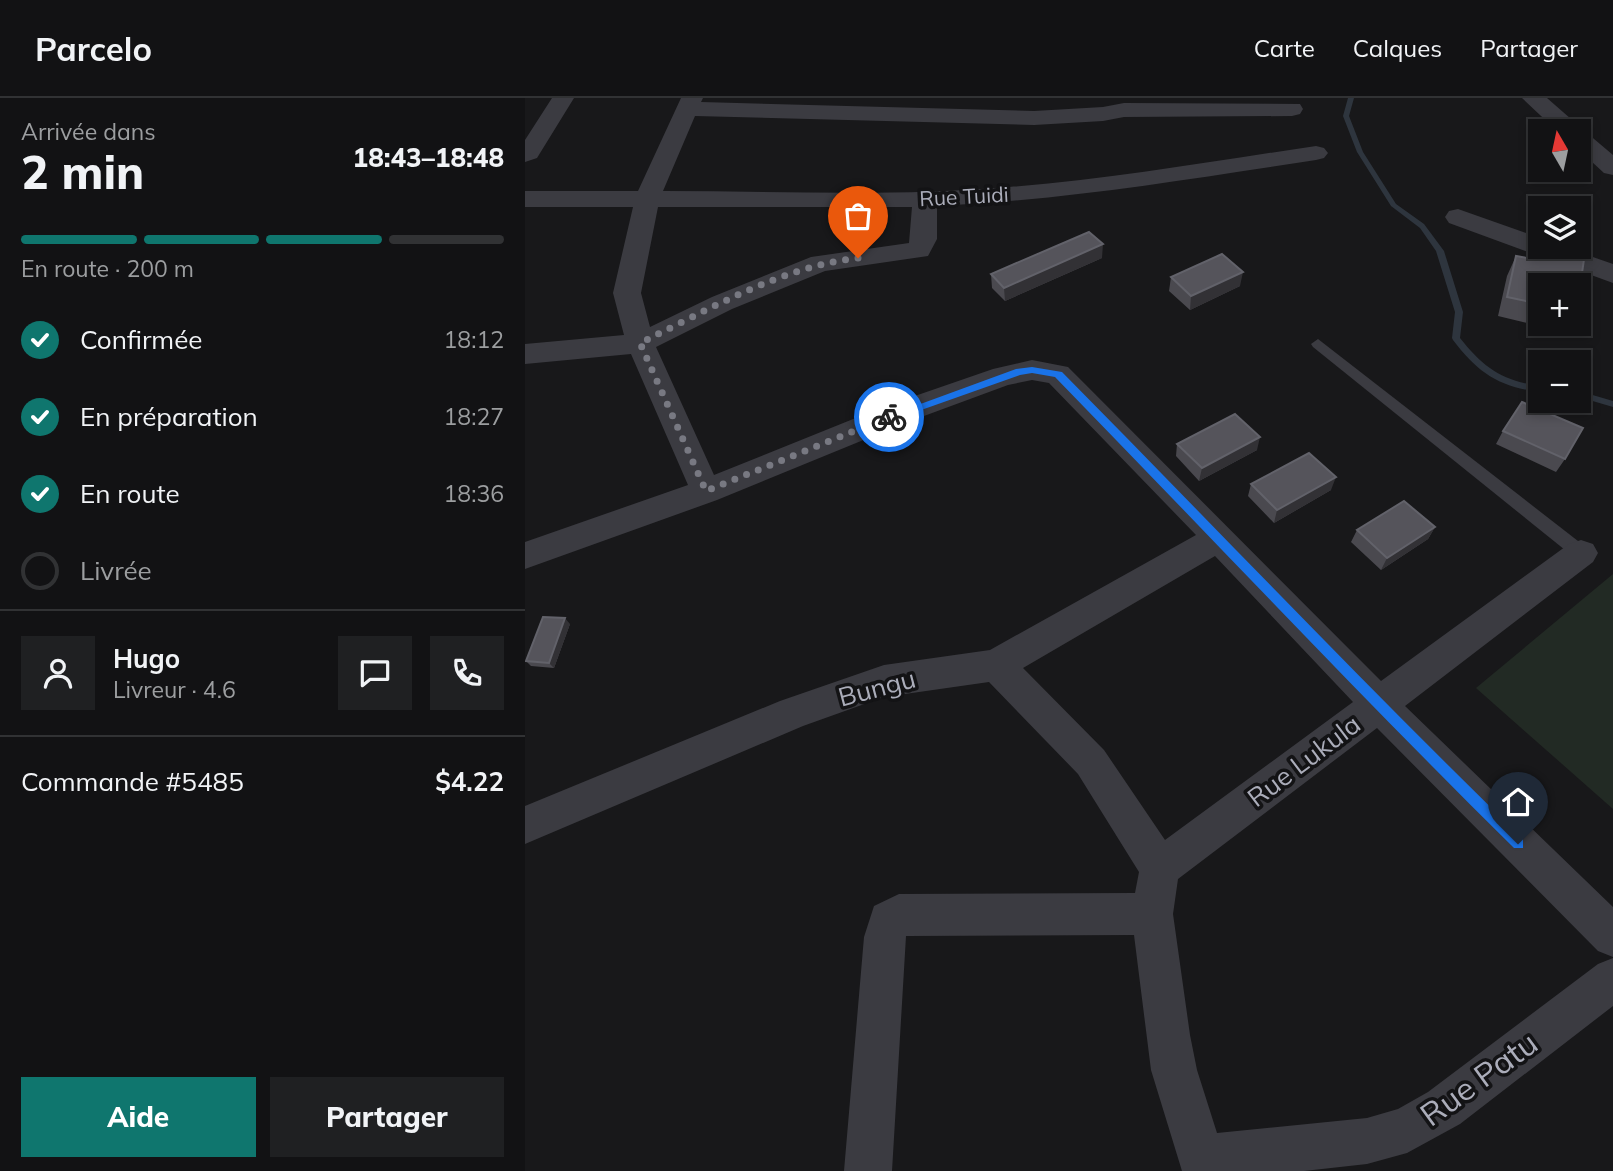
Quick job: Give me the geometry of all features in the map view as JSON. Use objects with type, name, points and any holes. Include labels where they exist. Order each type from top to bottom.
[{"type":"street","points":[[525,155],[529,153],[563,98]]},
{"type":"street","points":[[1089,98],[1124,110]]},
{"type":"street","points":[[1533,98],[1557,119]]},
{"type":"street","points":[[706,491],[640,343],[627,293],[647,199],[690,103],[1034,118],[1103,114],[1124,110],[1291,109]]},
{"type":"street","points":[[1591,149],[1613,168]]},
{"type":"street","name":"Rue Tuidi","points":[[525,198],[924,199],[1008,195],[1104,185],[1316,153]]},
{"type":"street","points":[[525,355],[640,343],[722,303],[820,263],[919,250],[925,223],[924,199]]},
{"type":"street","points":[[1458,217],[1613,274]]},
{"type":"street","points":[[525,556],[706,491],[894,415],[991,381],[1019,372],[1043,371],[1058,374],[1380,705],[1613,936]]},
{"type":"street","name":"Bungu","points":[[525,828],[793,713],[884,681],[996,666],[1219,538]]},
{"type":"street","name":"Rue Lukula","points":[[1160,868],[1581,552]]},
{"type":"street","points":[[996,666],[1091,762],[1160,868],[1152,914],[1174,1070],[1205,1164]]},
{"type":"street","points":[[868,1171],[885,937],[889,921],[899,915],[1152,914]]},
{"type":"street","name":"Rue Patu","points":[[1205,1164],[1367,1141],[1407,1130],[1444,1108],[1613,979]]},
{"type":"lane","points":[[1318,344],[1581,552]]},
{"type":"shaded area","points":[[1613,574],[1613,809],[1476,688]]},
{"type":"building","points":[[1089,232],[1103,244],[1004,288],[991,274]]},
{"type":"building","points":[[1222,254],[1243,272],[1191,296],[1171,277]]},
{"type":"building","points":[[1516,256],[1528,259],[1584,259],[1582,273],[1528,273],[1528,301],[1507,297]]},
{"type":"building","points":[[1522,402],[1528,405],[1528,413],[1548,413],[1583,428],[1565,459],[1503,431]]},
{"type":"building","points":[[1235,414],[1260,437],[1202,468],[1177,444]]},
{"type":"building","points":[[1309,453],[1336,477],[1277,510],[1251,484]]},
{"type":"building","points":[[1404,501],[1435,527],[1387,558],[1357,530]]},
{"type":"building","points":[[543,617],[565,618],[549,663],[526,661]]},
{"type":"waterway","points":[[1351,98],[1346,116],[1360,152],[1393,205],[1422,226],[1440,251],[1459,312],[1456,338],[1473,359],[1492,374],[1502,380],[1528,387]]},
{"type":"waterway","points":[[1591,398],[1613,404]]},
{"type":"way so far","points":[[858,258],[820,263],[722,303],[640,343],[706,491],[889,417]]},
{"type":"route","points":[[889,417],[1003,376],[1032,370],[1058,374],[1101,415],[1407,734],[1518,844]]}]
